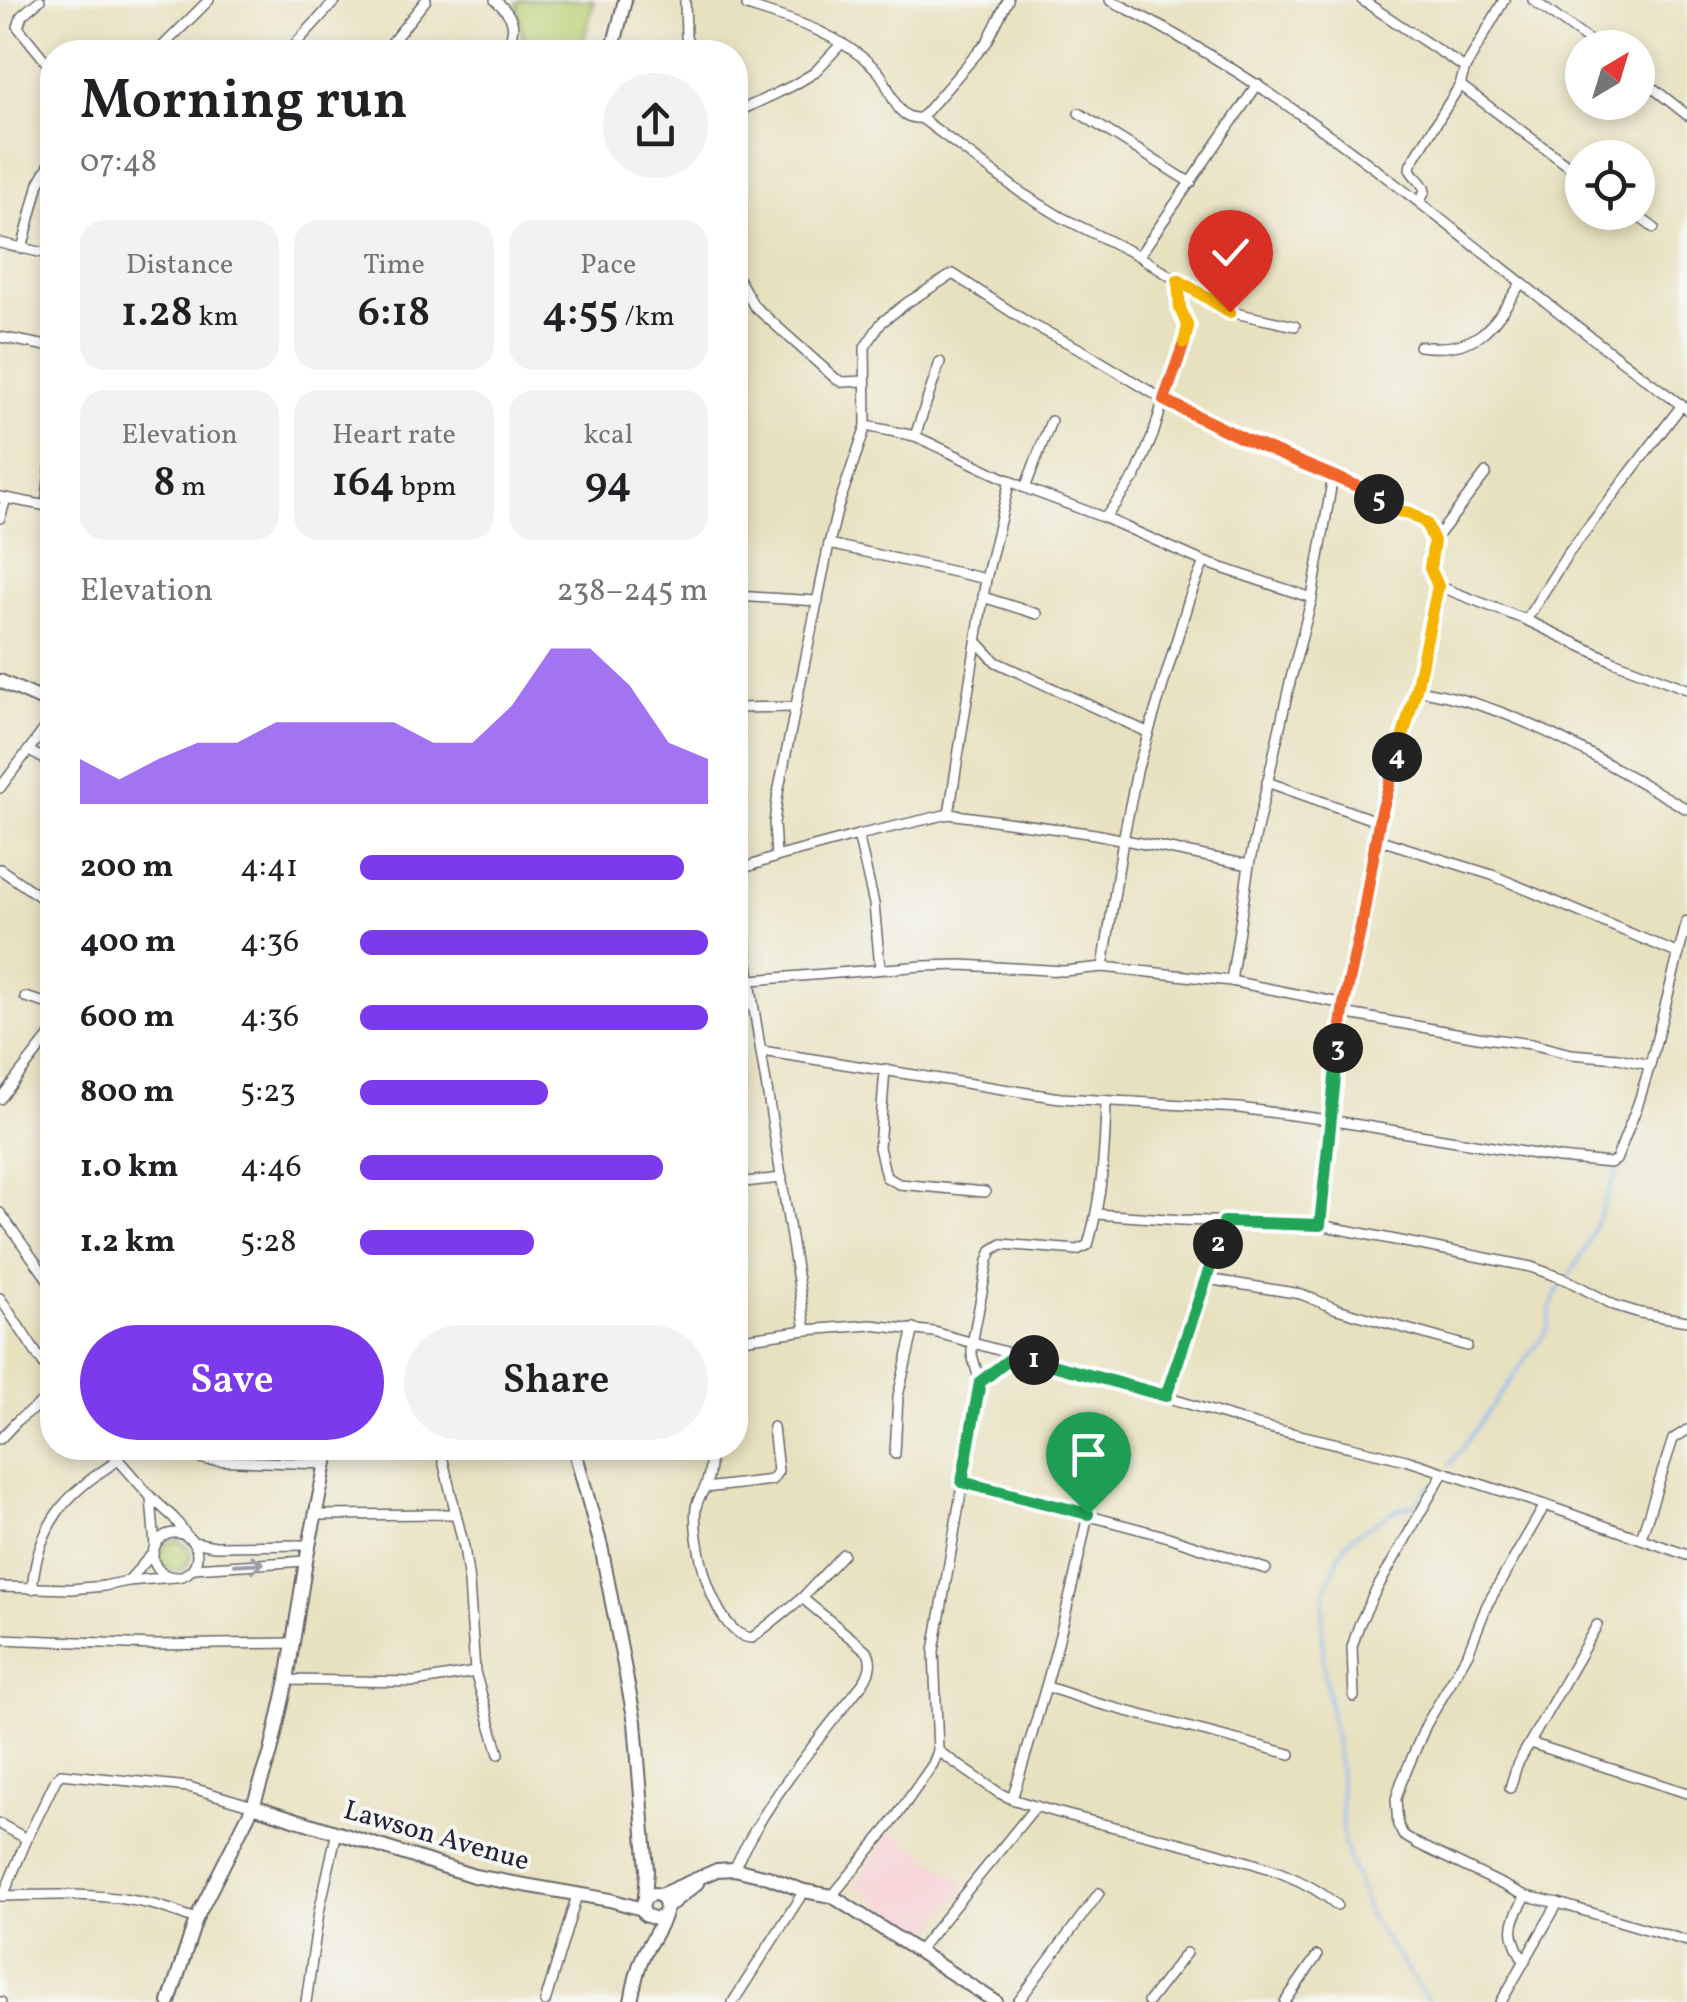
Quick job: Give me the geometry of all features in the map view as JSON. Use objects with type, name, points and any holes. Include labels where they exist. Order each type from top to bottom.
[{"type":"main road","points":[[615,40],[626,0]]},
{"type":"main road","points":[[0,681],[40,699]]},
{"type":"main road","points":[[169,2002],[196,1919],[253,1806],[271,1752],[326,1460]]},
{"type":"main road","points":[[577,1460],[601,1546],[632,1705],[652,1904],[655,1936],[644,1952],[631,2002]]},
{"type":"main road","name":"Lawson Avenue","points":[[253,1806],[474,1876],[652,1904]]},
{"type":"main road","points":[[652,1904],[717,1870],[734,1869],[768,1877],[804,1891],[832,1896],[996,2002]]},
{"type":"street","points":[[40,0],[22,15],[18,27],[40,54]]},
{"type":"street","points":[[169,40],[209,0]]},
{"type":"street","points":[[299,40],[336,0]]},
{"type":"street","points":[[394,40],[426,0]]},
{"type":"street","points":[[495,0],[511,18],[511,40]]},
{"type":"street","points":[[685,0],[687,40]]},
{"type":"street","points":[[747,6],[811,26],[842,43],[877,70],[900,110],[915,120],[921,118],[987,42],[1008,0]]},
{"type":"street","points":[[1110,0],[1258,84],[1329,133],[1685,407],[1567,555],[1526,620]]},
{"type":"street","points":[[1420,202],[1425,191],[1412,174],[1412,164],[1460,85],[1465,68],[1504,0]]},
{"type":"street","points":[[1533,0],[1574,30]]},
{"type":"street","points":[[1366,1],[1465,68]]},
{"type":"street","points":[[748,107],[814,73],[842,43]]},
{"type":"street","points":[[1139,256],[1258,84]]},
{"type":"street","points":[[1460,85],[1565,163]]},
{"type":"street","points":[[1655,90],[1687,115]]},
{"type":"street","points":[[1079,113],[1191,183]]},
{"type":"street","points":[[921,118],[1020,192],[1139,256],[1230,312],[1295,326]]},
{"type":"street","points":[[22,249],[40,181]]},
{"type":"street","points":[[0,243],[40,253]]},
{"type":"street","points":[[776,857],[774,823],[778,793],[829,544],[866,426],[865,348],[876,328],[908,302],[954,274],[1026,322],[1082,350],[1164,400],[1246,440],[1370,492],[1392,510],[1419,516],[1434,541]]},
{"type":"street","points":[[1106,518],[1136,475],[1154,435],[1188,333],[1180,308],[1178,280]]},
{"type":"street","points":[[1419,346],[1454,348],[1480,337],[1521,284]]},
{"type":"street","points":[[748,296],[754,306],[836,379],[864,381]]},
{"type":"street","points":[[0,337],[40,345]]},
{"type":"street","points":[[916,436],[940,362]]},
{"type":"street","points":[[1025,488],[1051,421]]},
{"type":"street","points":[[866,426],[916,436],[1025,488],[1106,518],[1204,562],[1312,598]]},
{"type":"street","points":[[1320,1225],[1344,1008],[1379,822],[1416,690],[1438,586],[1430,568],[1434,541],[1486,473]]},
{"type":"street","points":[[1230,981],[1249,866],[1312,598],[1333,476]]},
{"type":"street","points":[[949,814],[986,579],[1010,480]]},
{"type":"street","points":[[0,518],[3,498],[40,504]]},
{"type":"street","points":[[829,544],[986,579]]},
{"type":"street","points":[[1103,967],[1123,840],[1147,732],[1204,562]]},
{"type":"street","points":[[1438,586],[1687,689]]},
{"type":"street","points":[[748,597],[818,602]]},
{"type":"street","points":[[983,597],[1037,614]]},
{"type":"street","points":[[977,642],[996,662],[1147,732]]},
{"type":"street","points":[[972,672],[996,662]]},
{"type":"street","points":[[1416,690],[1468,700],[1510,716],[1581,749],[1687,808]]},
{"type":"street","points":[[748,708],[796,707]]},
{"type":"street","points":[[0,788],[40,736]]},
{"type":"street","points":[[29,751],[40,757]]},
{"type":"street","points":[[1267,782],[1379,822]]},
{"type":"street","points":[[748,867],[858,834],[949,814],[1123,840],[1249,866]]},
{"type":"street","points":[[858,834],[874,904],[880,968]]},
{"type":"street","points":[[1377,839],[1492,876],[1679,954]]},
{"type":"street","points":[[0,868],[40,896]]},
{"type":"street","points":[[762,1051],[1060,1098],[1202,1105],[1329,1120],[1482,1147],[1610,1164],[1616,1160],[1638,1104],[1687,920]]},
{"type":"street","points":[[748,953],[806,1330]]},
{"type":"street","points":[[752,980],[880,968],[962,965],[1064,971],[1103,967],[1230,981],[1478,1037],[1650,1065]]},
{"type":"street","points":[[25,998],[40,1001]]},
{"type":"street","points":[[748,1004],[753,1003]]},
{"type":"street","points":[[0,1100],[40,1048]]},
{"type":"street","points":[[885,1069],[879,1148],[886,1178],[898,1184],[985,1192]]},
{"type":"street","points":[[832,1896],[889,1828],[938,1751],[934,1651],[980,1382],[972,1344],[985,1270],[997,1245],[1082,1250],[1088,1245],[1097,1214],[1106,1100]]},
{"type":"street","points":[[748,1182],[782,1178]]},
{"type":"street","points":[[0,1213],[40,1268]]},
{"type":"street","points":[[1097,1214],[1320,1225],[1531,1267],[1567,1280],[1614,1305],[1640,1314],[1687,1321]]},
{"type":"street","points":[[1166,1396],[1224,1222]]},
{"type":"street","points":[[1206,1279],[1301,1294],[1337,1310],[1467,1346]]},
{"type":"street","points":[[0,1298],[40,1358]]},
{"type":"street","points":[[0,1324],[13,1316]]},
{"type":"street","points":[[748,1338],[871,1325],[914,1328],[1166,1396],[1257,1425],[1406,1460],[1687,1555]]},
{"type":"street","points":[[895,1454],[898,1396],[914,1328]]},
{"type":"street","points":[[980,1382],[1015,1355]]},
{"type":"street","points":[[0,1439],[40,1404]]},
{"type":"street","points":[[705,1488],[772,1480],[778,1471],[773,1427]]},
{"type":"street","points":[[1641,1538],[1672,1440],[1687,1430]]},
{"type":"street","points":[[32,1588],[37,1552],[51,1520],[84,1482],[119,1460],[190,1539],[197,1555],[192,1568]]},
{"type":"street","points":[[208,1460],[325,1464]]},
{"type":"street","points":[[443,1460],[469,1582],[475,1672],[500,1754]]},
{"type":"street","points":[[709,1460],[705,1488],[696,1509],[698,1546],[714,1600],[732,1628],[745,1638],[752,1638],[802,1598],[843,1554]]},
{"type":"street","points":[[1354,1696],[1352,1648],[1360,1625],[1443,1472]]},
{"type":"street","points":[[962,1482],[1165,1536],[1266,1569]]},
{"type":"street","points":[[150,1496],[154,1560],[161,1572],[174,1577]]},
{"type":"street","points":[[1545,1505],[1487,1605],[1468,1653],[1426,1725],[1401,1783],[1396,1809],[1398,1825],[1404,1835],[1526,1896],[1687,1941]]},
{"type":"street","points":[[315,1515],[456,1514]]},
{"type":"street","points":[[1012,1799],[1048,1687],[1088,1514]]},
{"type":"street","points":[[128,1581],[165,1536],[179,1534],[215,1546],[310,1545]]},
{"type":"street","points":[[281,1563],[282,1546]]},
{"type":"street","points":[[0,1588],[86,1588],[181,1576],[192,1568],[306,1562]]},
{"type":"street","points":[[734,1869],[759,1822],[869,1672],[868,1652],[802,1598]]},
{"type":"street","points":[[1510,1788],[1518,1764],[1597,1626]]},
{"type":"street","points":[[0,1639],[154,1645],[293,1644]]},
{"type":"street","points":[[287,1680],[415,1682],[475,1672]]},
{"type":"street","points":[[1048,1687],[1290,1754]]},
{"type":"street","points":[[1530,1743],[1687,1793]]},
{"type":"street","points":[[938,1751],[1012,1799],[1259,1866],[1309,1886],[1337,1905]]},
{"type":"street","points":[[196,1919],[154,1904],[116,1897],[2,1896],[61,1774],[189,1787],[253,1806]]},
{"type":"street","points":[[918,1951],[1036,1806]]},
{"type":"street","points":[[0,1824],[27,1839]]},
{"type":"street","points":[[306,2002],[336,1831]]},
{"type":"street","points":[[733,2002],[804,1891]]},
{"type":"street","points":[[1018,2002],[1099,1893]]},
{"type":"street","points":[[545,2002],[577,1895]]},
{"type":"street","points":[[1524,1961],[1513,1942],[1512,1920],[1526,1896]]},
{"type":"street","points":[[1501,2002],[1558,1902]]},
{"type":"street","points":[[1148,2002],[1186,1954]]},
{"type":"street","points":[[1285,2002],[1317,1956]]},
{"type":"shaded area","points":[[893,1831],[967,1885],[927,1937],[854,1885]]},
{"type":"green space","points":[[521,0],[594,0],[583,40],[520,40],[517,4]]},
{"type":"green space","points":[[175,1541],[186,1545],[190,1556],[186,1567],[175,1571],[164,1567],[160,1556],[164,1545]]},
{"type":"waterway","points":[[1569,1276],[1585,1250],[1632,1135]]},
{"type":"waterway","points":[[1450,1465],[1544,1334],[1560,1287]]},
{"type":"waterway","points":[[1429,2002],[1370,1917],[1344,1846],[1339,1765],[1324,1670],[1322,1625],[1325,1592],[1341,1551],[1353,1536],[1394,1511],[1416,1504],[1431,1485]]},
{"type":"route","points":[[1088,1514],[962,1482],[980,1382],[1015,1355],[1166,1396],[1224,1222],[1320,1225],[1344,1004],[1379,822],[1416,690],[1438,586],[1430,568],[1432,532],[1419,516],[1392,510],[1364,489],[1246,440],[1164,400],[1188,333],[1180,308],[1178,280],[1230,312]]}]
